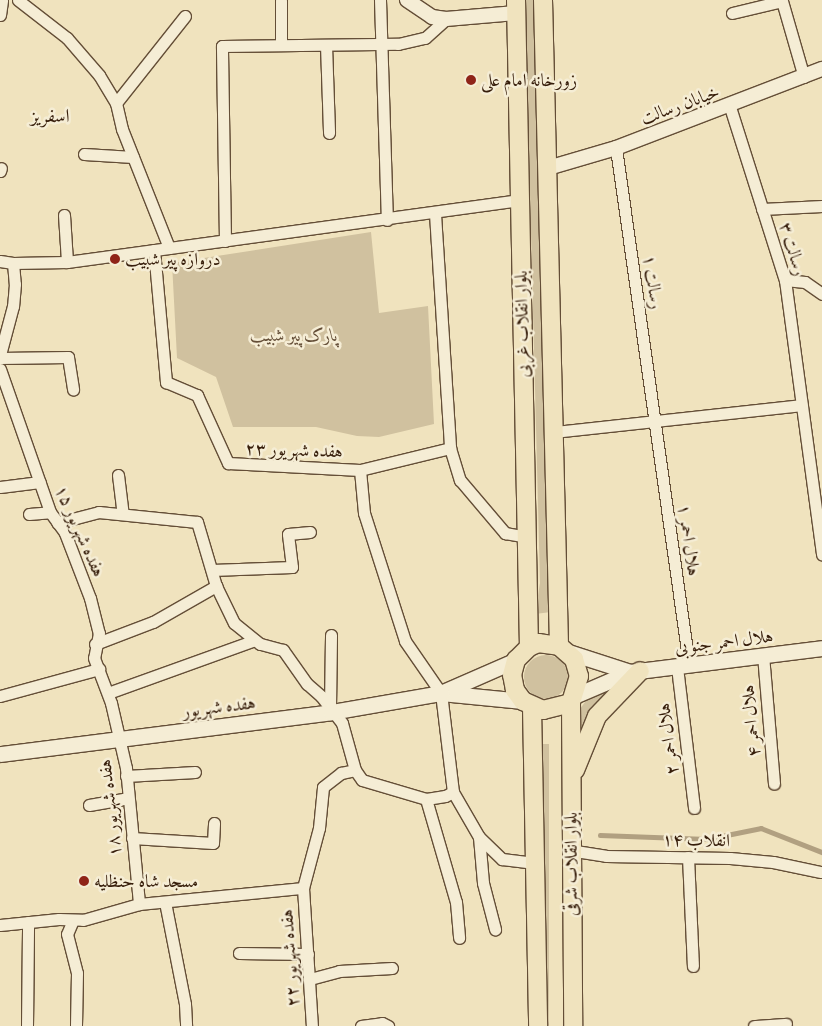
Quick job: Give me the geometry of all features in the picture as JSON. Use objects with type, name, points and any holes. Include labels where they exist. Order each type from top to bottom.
[{"type":"main road","name":"بلوار انقلاب غربی","points":[[543,0],[554,432],[564,649]]},
{"type":"main road","name":"بلوار انقلاب غربی","points":[[516,6],[527,537],[522,653]]},
{"type":"main road","points":[[549,643],[564,649],[574,659],[579,676],[572,700],[554,709],[527,704],[512,682],[522,653],[549,643]]},
{"type":"main road","name":"هلال احمر جنوبی","points":[[572,700],[635,671],[822,648]]},
{"type":"main road","name":"هلال احمر جنوبی","points":[[564,649],[635,671]]},
{"type":"main road","name":"هفده شهریور","points":[[441,694],[522,653]]},
{"type":"main road","points":[[572,778],[597,716],[635,671]]},
{"type":"main road","name":"هفده شهریور","points":[[0,754],[331,712],[441,694],[527,704]]},
{"type":"main road","name":"بلوار انقلاب شرقی","points":[[572,700],[570,850],[573,1026]]},
{"type":"main road","name":"بلوار انقلاب شرقی","points":[[527,704],[536,863],[538,1026]]},
{"type":"street","points":[[0,15],[2,0]]},
{"type":"street","points":[[18,0],[67,38],[99,75],[116,103],[133,157],[169,248]]},
{"type":"street","points":[[281,45],[282,0]]},
{"type":"street","points":[[380,0],[387,220]]},
{"type":"street","points":[[407,0],[432,17],[446,19],[516,6]]},
{"type":"street","points":[[732,13],[782,0],[804,77]]},
{"type":"street","points":[[116,103],[185,16]]},
{"type":"street","points":[[225,241],[220,49],[228,44],[382,44],[425,38],[446,19]]},
{"type":"street","points":[[326,45],[329,133]]},
{"type":"street","name":"خیابان رسالت","points":[[548,168],[616,148],[730,107],[822,70]]},
{"type":"street","name":"رسالت ۳","points":[[730,107],[784,280],[822,555]]},
{"type":"street","name":"رسالت ۱","points":[[616,148],[654,420]]},
{"type":"street","points":[[84,154],[133,157]]},
{"type":"street","points":[[0,261],[13,263],[67,262],[435,214],[520,200]]},
{"type":"street","points":[[762,209],[822,206]]},
{"type":"street","points":[[64,214],[67,262]]},
{"type":"street","points":[[435,214],[450,448],[460,480],[505,533],[527,537]]},
{"type":"street","name":"هفده شهریور ۲۳","points":[[154,250],[166,382],[197,395],[228,463],[360,470],[364,513],[405,640],[441,694]]},
{"type":"street","points":[[13,263],[13,306],[0,357],[68,357],[73,390]]},
{"type":"street","points":[[784,280],[805,282],[822,294]]},
{"type":"street","name":"هفده شهریور ۱۵","points":[[0,369],[50,512],[65,533],[90,598],[98,633],[94,658],[108,693],[118,738]]},
{"type":"street","points":[[554,432],[802,405]]},
{"type":"street","name":"هلال احمر ۱","points":[[654,420],[683,666]]},
{"type":"street","points":[[360,470],[450,448]]},
{"type":"street","points":[[118,475],[123,513]]},
{"type":"street","points":[[0,487],[40,482]]},
{"type":"street","points":[[29,514],[50,512]]},
{"type":"street","points":[[57,523],[99,512],[197,522],[216,586],[234,623],[255,640],[283,650],[331,712],[342,723],[355,770],[362,780],[426,799],[445,796],[453,792]]},
{"type":"street","points":[[212,570],[292,567],[288,534],[310,532]]},
{"type":"street","points":[[96,644],[153,622],[216,586]]},
{"type":"street","points":[[331,635],[331,712]]},
{"type":"street","points":[[108,693],[255,640]]},
{"type":"street","name":"هلال احمر ۴","points":[[763,656],[774,784]]},
{"type":"street","name":"هلال احمر ۲","points":[[683,666],[694,808]]},
{"type":"street","points":[[0,696],[99,669]]},
{"type":"street","points":[[441,694],[453,792],[479,837],[502,859],[536,863]]},
{"type":"street","name":"هفده شهریور ۱۸","points":[[118,738],[126,776],[139,904]]},
{"type":"street","name":"هفده شهریور ۲۲","points":[[312,1026],[303,888],[319,828],[323,787],[341,773],[355,770]]},
{"type":"street","points":[[126,776],[195,772]]},
{"type":"street","points":[[89,805],[127,798]]},
{"type":"street","points":[[426,799],[456,902],[459,938]]},
{"type":"street","points":[[132,838],[213,843],[214,823]]},
{"type":"street","points":[[479,837],[483,883],[495,929]]},
{"type":"street","name":"انقلاب ۱۴","points":[[570,850],[606,856],[688,857],[773,862],[821,872]]},
{"type":"street","points":[[688,857],[693,966]]},
{"type":"street","name":"هفده شهریور ۲۲","points":[[0,925],[107,916],[139,904],[303,888]]},
{"type":"street","points":[[165,902],[185,1004],[186,1026]]},
{"type":"street","points":[[73,920],[67,934],[77,973],[76,1026]]},
{"type":"street","points":[[28,922],[28,1026]]},
{"type":"street","points":[[239,954],[308,954]]},
{"type":"street","points":[[310,978],[339,971],[392,968]]},
{"type":"street","points":[[361,1026],[382,1023],[388,1026]]},
{"type":"street","points":[[754,1026],[786,1024]]},
{"type":"green space","points":[[525,0],[534,0],[551,612],[535,614],[540,583]]},
{"type":"green space","name":"پارک پیر شبیب","points":[[371,232],[379,313],[428,306],[434,424],[379,437],[357,436],[316,427],[233,427],[216,377],[177,358],[172,263]]},
{"type":"green space","points":[[546,655],[558,659],[564,665],[568,677],[564,689],[558,695],[546,699],[534,695],[528,689],[524,677],[528,665],[534,659]]},
{"type":"green space","points":[[611,686],[584,721],[572,746],[580,709],[588,698]]},
{"type":"green space","points":[[540,744],[549,744],[549,1026],[540,1026]]},
{"type":"waterway","points":[[600,835],[707,839],[761,828],[822,852]]},
{"type":"place","name":"زورخانه امام علی","points":[[471,80]]},
{"type":"place","name":"دروازه پیر شبیب","points":[[115,259]]},
{"type":"place","name":"مسجد شاه حنظلیه","points":[[84,881]]},
{"type":"district","name":"اسفریز","points":[[50,117]]}]
